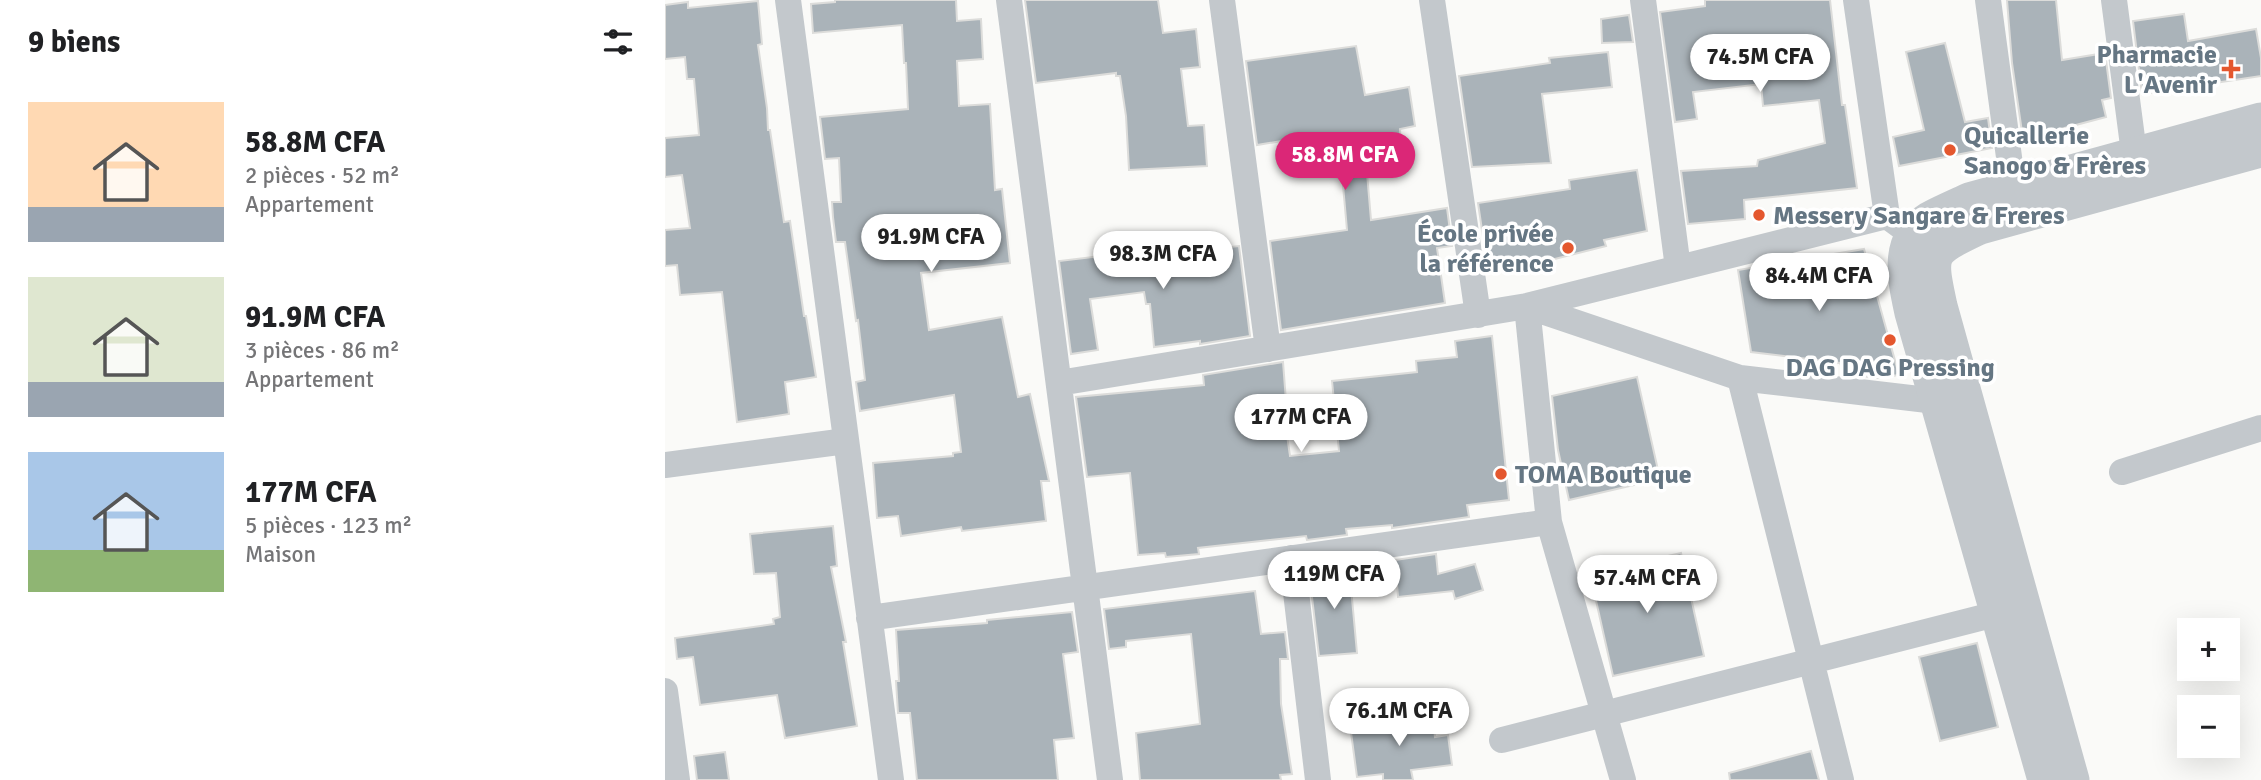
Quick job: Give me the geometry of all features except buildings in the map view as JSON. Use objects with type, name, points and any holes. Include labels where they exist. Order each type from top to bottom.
[{"type":"street","points":[[787,0],[891,780]]},
{"type":"street","points":[[1009,0],[1110,780]]},
{"type":"street","points":[[1222,0],[1268,349]]},
{"type":"street","points":[[1432,0],[1478,314]]},
{"type":"street","points":[[1643,0],[1678,268]]},
{"type":"street","points":[[1856,0],[1913,234],[1934,272],[1941,306],[2073,780]]},
{"type":"street","points":[[1987,0],[2013,187]]},
{"type":"street","points":[[2114,0],[2134,153]]},
{"type":"street","points":[[2044,780],[1911,313],[1903,274],[1905,256],[1913,234],[1927,219],[1969,199],[2261,119]]},
{"type":"street","points":[[1059,383],[1527,306],[1678,268],[1913,234],[1945,245],[1980,228],[2261,151]]},
{"type":"street","points":[[1527,306],[1740,378],[1936,401]]},
{"type":"street","points":[[1527,306],[1549,522],[1623,780]]},
{"type":"street","points":[[1740,378],[1841,780]]},
{"type":"street","points":[[2122,472],[2261,428]]},
{"type":"street","points":[[665,465],[846,441]]},
{"type":"street","points":[[869,618],[1549,522]]},
{"type":"street","points":[[1292,558],[1318,780]]},
{"type":"street","points":[[1501,740],[1996,614]]},
{"type":"street","points":[[665,691],[677,780]]},
{"type":"place","name":"Pharmacie L'Avenir","points":[[2231,69]]},
{"type":"place","name":"Quicallerie Sanogo & Frères","points":[[1950,150]]},
{"type":"place","name":"Messery Sangare & Freres","points":[[1759,215]]},
{"type":"place","name":"École privée la référence","points":[[1568,248]]},
{"type":"place","name":"DAG DAG Pressing","points":[[1890,340]]},
{"type":"place","name":"TOMA Boutique","points":[[1501,474]]}]
